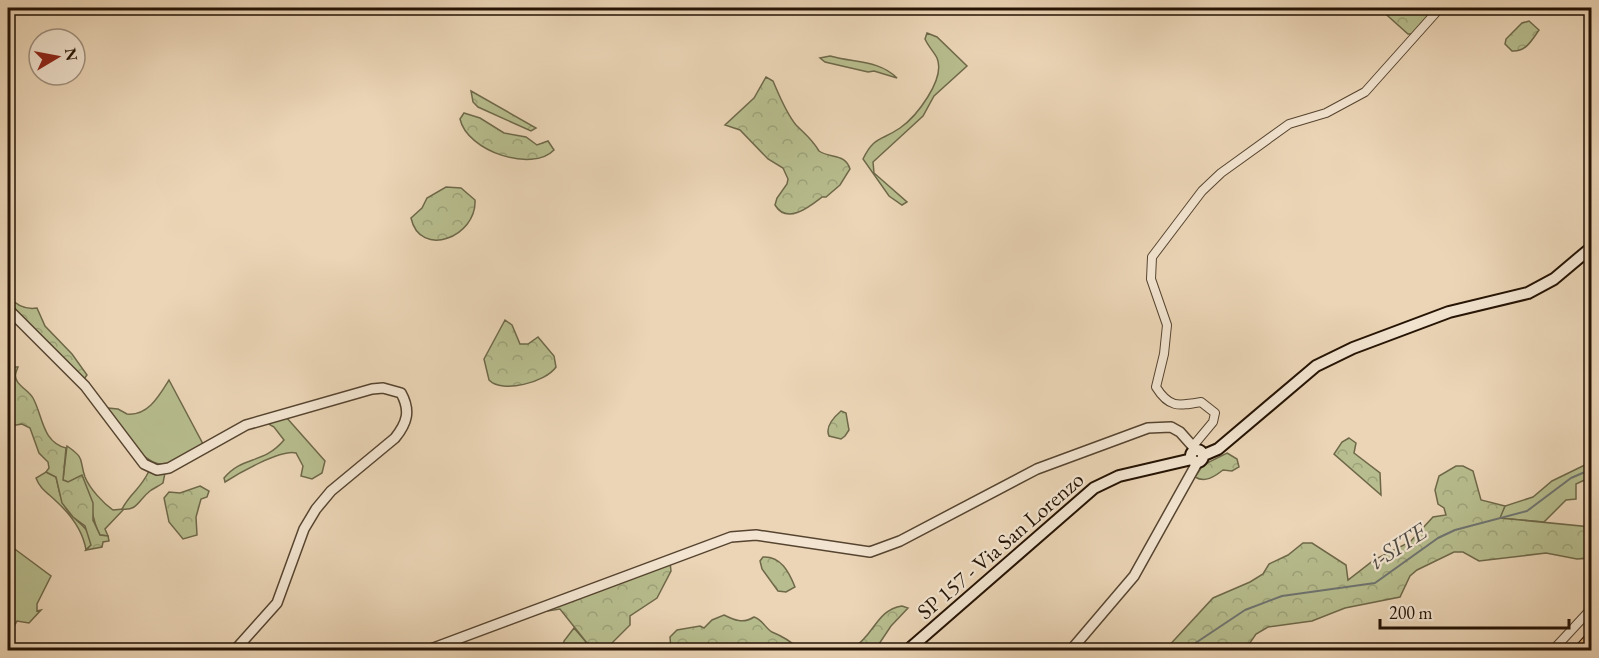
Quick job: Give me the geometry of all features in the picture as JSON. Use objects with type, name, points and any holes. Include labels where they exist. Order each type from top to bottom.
[{"type":"highway","points":[[1582,651],[1592,639]]},
{"type":"main road","name":"SP 157 - Via San Lorenzo","points":[[908,651],[1094,488],[1119,476],[1218,449],[1316,366],[1353,348],[1449,312],[1528,293],[1554,279],[1592,247]]},
{"type":"street","points":[[1072,650],[1134,576],[1213,422],[1215,413],[1201,402],[1182,405],[1164,400],[1156,387],[1164,354],[1167,325],[1151,279],[1152,257],[1202,191],[1221,174],[1289,124],[1326,113],[1365,92],[1440,8]]},
{"type":"street","points":[[8,309],[85,386],[144,464],[158,470],[169,468],[246,425],[372,389],[383,388],[401,393],[408,410],[403,428],[395,438],[331,491],[316,509],[304,529],[278,603],[235,651]]},
{"type":"street","points":[[428,651],[731,537],[762,536],[870,552],[900,541],[1037,469],[1148,428],[1171,427],[1180,432],[1196,454]]},
{"type":"street","points":[[1553,651],[1592,608]]},
{"type":"green space","points":[[1379,8],[1438,8],[1412,34],[1408,34]]},
{"type":"green space","points":[[1529,21],[1539,30],[1525,47],[1512,51],[1505,44],[1506,39],[1522,23]]},
{"type":"green space","points":[[927,33],[937,37],[967,66],[934,96],[923,116],[873,162],[874,173],[907,202],[902,205],[889,196],[863,159],[871,146],[907,123],[928,97],[939,67],[937,58],[925,39]]},
{"type":"green space","points":[[830,56],[874,65],[897,78],[874,71],[868,72],[825,62],[820,58]]},
{"type":"green space","points":[[766,77],[773,81],[792,120],[819,151],[841,158],[850,169],[840,185],[826,197],[792,214],[780,211],[775,205],[787,184],[788,179],[783,168],[768,159],[740,130],[725,125],[754,98]]},
{"type":"green space","points":[[471,91],[536,128],[531,131],[478,107],[473,102]]},
{"type":"green space","points":[[464,113],[480,118],[504,133],[526,137],[537,145],[548,141],[554,150],[544,157],[531,159],[516,159],[501,155],[475,141],[465,130],[460,119]]},
{"type":"green space","points":[[446,187],[461,188],[475,200],[473,213],[458,233],[436,240],[425,238],[416,231],[411,218],[422,208],[427,198]]},
{"type":"green space","points":[[8,296],[21,306],[37,308],[45,326],[72,354],[87,375],[84,379],[8,302]]},
{"type":"green space","points":[[505,320],[512,325],[520,344],[528,344],[538,337],[554,356],[556,367],[551,372],[534,381],[513,386],[495,384],[489,380],[484,359]]},
{"type":"green space","points":[[8,367],[18,367],[16,379],[33,398],[44,428],[52,440],[66,448],[63,480],[68,482],[82,475],[93,503],[93,520],[100,535],[108,536],[109,541],[103,542],[102,547],[86,550],[91,545],[85,526],[73,517],[62,503],[56,477],[46,472],[49,468],[48,462],[39,453],[30,428],[22,424],[10,426],[14,412],[8,403]]},
{"type":"green space","points":[[169,380],[203,444],[183,457],[170,463],[160,464],[142,455],[107,408],[118,409],[127,414],[141,412],[152,404]]},
{"type":"green space","points":[[841,411],[846,413],[849,430],[841,439],[829,436],[828,429]]},
{"type":"green space","points":[[286,417],[325,461],[322,473],[312,479],[301,476],[303,466],[296,453],[289,453],[260,463],[225,482],[224,478],[238,466],[268,453],[284,440],[274,427],[267,423]]},
{"type":"green space","points":[[1349,438],[1356,443],[1354,453],[1380,473],[1381,495],[1334,454],[1342,442]]},
{"type":"green space","points":[[67,446],[81,460],[85,477],[105,504],[113,510],[124,509],[105,529],[108,536],[100,535],[83,481],[63,480]]},
{"type":"green space","points":[[1227,453],[1237,459],[1239,467],[1232,471],[1223,470],[1206,479],[1195,477],[1203,465]]},
{"type":"green space","points":[[1591,462],[1591,477],[1576,484],[1576,499],[1566,500],[1544,522],[1499,518],[1505,506],[1533,497],[1552,481]]},
{"type":"green space","points":[[1456,466],[1463,466],[1473,471],[1481,500],[1505,506],[1500,518],[1591,527],[1591,558],[1577,559],[1546,553],[1479,561],[1463,552],[1454,552],[1417,570],[1410,576],[1400,597],[1345,608],[1312,621],[1268,627],[1256,634],[1245,650],[1165,650],[1213,598],[1250,582],[1263,574],[1269,564],[1288,555],[1303,543],[1312,543],[1346,565],[1348,580],[1374,560],[1410,542],[1433,517],[1446,515],[1444,508],[1438,504],[1435,490],[1439,476]]},
{"type":"green space","points":[[149,471],[165,473],[163,483],[150,491],[135,507],[122,509],[142,483]]},
{"type":"green space","points":[[46,472],[56,477],[61,497],[69,513],[88,533],[91,545],[86,550],[82,536],[72,518],[38,482],[36,478]]},
{"type":"green space","points":[[200,486],[209,491],[207,497],[201,499],[196,517],[197,535],[183,539],[169,522],[164,498],[169,492],[180,493]]},
{"type":"green space","points":[[8,544],[51,576],[37,604],[37,611],[41,610],[29,623],[17,621],[8,636]]},
{"type":"green space","points":[[763,557],[779,562],[787,571],[795,587],[786,592],[778,591],[762,569],[760,561]]},
{"type":"green space","points":[[670,562],[671,571],[657,598],[630,616],[630,625],[606,649],[587,643],[560,609],[548,611],[547,606]]},
{"type":"green space","points":[[902,606],[908,608],[891,626],[875,650],[828,650],[833,645],[853,648],[866,637],[886,613]]},
{"type":"green space","points":[[724,615],[739,620],[757,618],[770,630],[800,650],[671,650],[670,637],[677,630],[700,626],[704,628],[712,620]]},
{"type":"green space","points":[[574,628],[587,643],[606,649],[562,650],[564,641]]},
{"type":"waterway","name":"i-SITE","points":[[1185,650],[1245,610],[1282,596],[1375,583],[1438,538],[1455,530],[1527,511],[1571,478],[1592,469]]}]
